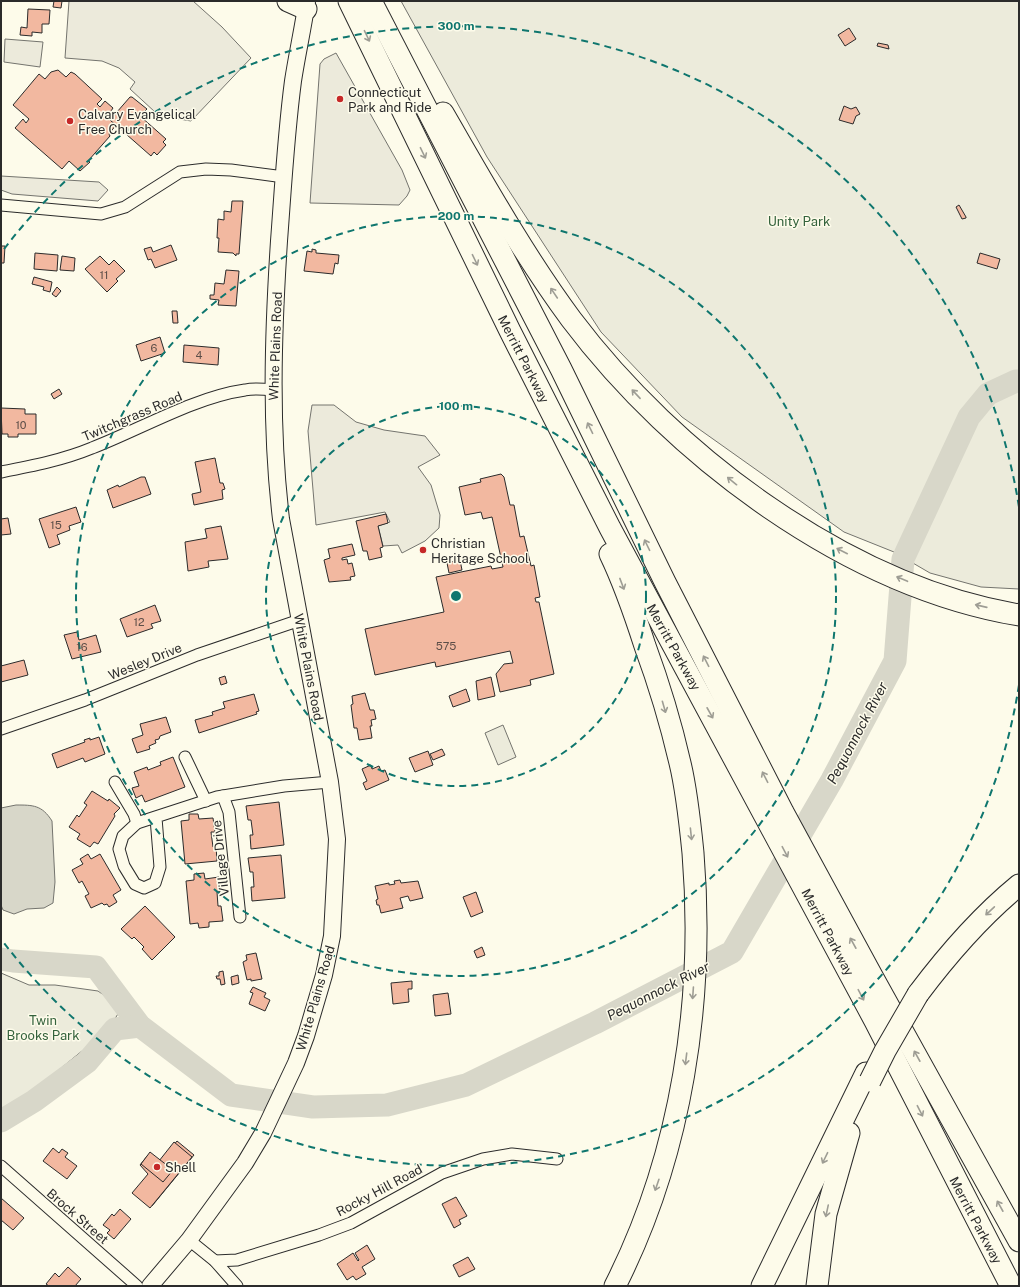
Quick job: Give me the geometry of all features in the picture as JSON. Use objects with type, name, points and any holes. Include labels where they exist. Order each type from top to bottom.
[{"type":"highway","name":"Merritt Parkway","points":[[350,1],[510,331],[617,541],[778,821],[806,856],[1019,1241]]},
{"type":"highway","name":"Merritt Parkway","points":[[371,1],[561,369],[665,582],[778,821],[797,874],[875,1021],[1011,1286]]},
{"type":"highway","points":[[371,1],[408,54],[525,250],[571,318],[607,363],[648,407],[691,447],[738,486],[787,519],[832,546],[876,569],[927,590],[972,604],[1019,615]]},
{"type":"highway","points":[[510,331],[550,431],[616,567],[653,668],[681,764],[693,853],[697,900],[696,940],[691,1020],[685,1068],[664,1163],[646,1217],[615,1286]]},
{"type":"highway","points":[[762,1286],[868,1077],[918,994],[963,938],[987,913],[1019,885]]},
{"type":"highway","points":[[817,1286],[826,1214],[849,1132],[868,1077]]},
{"type":"main road","name":"White Plains Road","points":[[150,1286],[189,1240],[245,1163],[263,1133],[296,1063],[314,1014],[332,936],[337,839],[330,782],[286,550],[276,480],[273,390],[276,284],[284,176],[301,4]]},
{"type":"street","points":[[1,205],[101,214],[125,207],[180,172],[206,169],[284,176]]},
{"type":"street","name":"Twitchgrass Road","points":[[1,472],[50,463],[92,448],[134,429],[213,398],[246,389],[273,390]]},
{"type":"street","name":"Wesley Drive","points":[[1,729],[85,700],[197,655],[300,620]]},
{"type":"street","points":[[185,757],[206,801]]},
{"type":"street","points":[[115,782],[134,814],[137,824]]},
{"type":"street","points":[[156,818],[160,867],[155,883],[144,888],[135,884],[124,866],[119,849],[123,836],[137,824],[223,796],[284,786],[330,782]]},
{"type":"street","name":"Village Drive","points":[[223,796],[229,812],[240,917]]},
{"type":"street","name":"Rocky Hill Road","points":[[215,1261],[237,1260],[319,1235],[351,1222],[442,1173],[483,1160],[512,1154],[557,1159]]},
{"type":"street","name":"Brock Street","points":[[1,1166],[137,1286]]},
{"type":"street","points":[[189,1240],[215,1261],[237,1286]]},
{"type":"green space","name":"Unity Park","points":[[401,1],[1019,1],[1019,589],[981,587],[930,573],[894,552],[844,532],[682,417],[601,332],[487,157]]},
{"type":"green space","points":[[503,725],[516,757],[498,765],[485,733]]},
{"type":"green space","name":"Twin Brooks Park","points":[[1,973],[29,985],[55,985],[98,991],[108,998],[119,1012],[109,1029],[55,1073],[17,1113],[1,1126]]},
{"type":"shaded area","points":[[69,1],[193,1],[222,27],[251,58],[191,121],[162,116],[155,112],[130,89],[135,82],[119,68],[102,61],[65,58]]},
{"type":"shaded area","points":[[5,39],[43,42],[40,67],[4,62]]},
{"type":"shaded area","name":"Connecticut Park and Ride","points":[[336,53],[402,170],[410,190],[399,205],[310,203],[320,64],[324,59]]},
{"type":"shaded area","points":[[1,176],[99,182],[108,190],[98,201],[12,194],[1,190]]},
{"type":"shaded area","points":[[312,405],[334,405],[356,422],[384,430],[425,436],[440,455],[418,467],[431,485],[440,515],[439,528],[425,541],[402,553],[398,545],[383,546],[378,526],[390,522],[385,512],[316,525],[308,431]]},
{"type":"shaded area","points":[[16,805],[37,807],[45,812],[52,821],[55,882],[53,903],[44,908],[27,909],[14,914],[3,910],[1,905],[1,808]]},
{"type":"building","points":[[54,1],[62,1],[61,8],[53,7]]},
{"type":"building","points":[[28,9],[50,10],[49,24],[42,24],[42,33],[32,32],[32,36],[20,35],[21,27],[27,28]]},
{"type":"building","points":[[849,28],[856,39],[845,46],[838,35]]},
{"type":"building","points":[[878,43],[888,45],[889,49],[877,46]]},
{"type":"building","name":"Calvary Evangelical Free Church","points":[[58,70],[66,77],[71,72],[75,74],[102,99],[97,104],[100,107],[105,101],[113,108],[109,114],[112,117],[110,120],[116,125],[109,134],[110,136],[88,161],[90,162],[80,171],[69,161],[62,169],[15,128],[23,119],[26,123],[29,119],[13,105],[39,74],[45,79],[51,72]]},
{"type":"building","points":[[130,97],[147,109],[140,116],[166,139],[163,142],[166,145],[157,155],[154,152],[151,156],[110,120]]},
{"type":"building","points":[[844,106],[851,109],[856,107],[860,114],[856,116],[853,124],[839,120]]},
{"type":"building","points":[[232,201],[243,201],[239,254],[236,254],[236,256],[233,253],[218,252],[218,219],[224,220],[224,211],[231,212]]},
{"type":"building","points":[[959,205],[966,218],[962,219],[956,207]]},
{"type":"building","points":[[171,245],[177,260],[155,268],[151,259],[148,260],[144,249],[151,247],[153,252]]},
{"type":"building","points":[[1,246],[5,246],[4,263],[1,263]]},
{"type":"building","points":[[312,249],[316,250],[316,253],[339,255],[338,264],[335,263],[333,274],[304,271],[307,251],[312,252]]},
{"type":"building","points":[[35,253],[58,255],[57,271],[34,269]]},
{"type":"building","points":[[980,253],[1000,259],[997,269],[977,263]]},
{"type":"building","points":[[62,256],[75,258],[74,271],[60,270]]},
{"type":"building","points":[[100,256],[109,265],[114,260],[125,271],[116,279],[118,281],[107,292],[85,269]]},
{"type":"building","points":[[226,270],[239,271],[236,306],[218,305],[219,300],[210,299],[210,295],[214,295],[215,283],[224,284]]},
{"type":"building","points":[[34,277],[52,282],[50,292],[43,290],[44,287],[32,284]]},
{"type":"building","points":[[57,287],[61,291],[56,297],[52,294]]},
{"type":"building","points":[[172,311],[177,311],[178,323],[173,323]]},
{"type":"building","points":[[160,337],[165,353],[141,361],[136,345]]},
{"type":"building","points":[[184,345],[219,348],[218,365],[183,362]]},
{"type":"building","points":[[59,389],[62,394],[54,399],[51,394]]},
{"type":"building","points":[[1,408],[25,409],[25,414],[36,414],[36,434],[18,434],[18,437],[8,437],[8,434],[2,434]]},
{"type":"building","points":[[215,458],[220,483],[223,483],[225,489],[222,490],[223,499],[194,505],[192,494],[201,492],[195,462]]},
{"type":"building","points":[[501,474],[504,477],[510,505],[514,505],[520,537],[524,536],[531,566],[534,565],[540,597],[535,598],[536,602],[539,602],[554,674],[530,680],[531,685],[500,692],[496,674],[504,664],[513,663],[510,651],[436,667],[435,662],[375,675],[365,629],[444,612],[436,577],[491,566],[492,569],[503,567],[492,517],[483,519],[481,512],[465,515],[459,487],[481,482],[480,479]]},
{"type":"building","points":[[141,477],[145,477],[151,494],[113,508],[107,490],[118,485],[119,487]]},
{"type":"building","points":[[76,507],[81,522],[69,526],[70,530],[57,535],[60,544],[49,548],[39,519]]},
{"type":"building","points":[[386,514],[388,523],[378,526],[383,547],[380,548],[382,557],[369,560],[367,551],[363,551],[356,521]]},
{"type":"building","points":[[8,518],[11,534],[1,535],[1,519]]},
{"type":"building","points":[[221,526],[228,559],[208,561],[209,567],[188,571],[185,542],[207,538],[205,529]]},
{"type":"building","points":[[352,544],[355,555],[342,558],[342,560],[347,559],[348,564],[352,563],[355,576],[350,577],[351,580],[329,582],[324,560],[330,558],[328,549]]},
{"type":"building","points":[[460,560],[462,570],[449,573],[447,563]]},
{"type":"building","points":[[155,605],[161,621],[151,624],[153,628],[127,637],[120,619]]},
{"type":"building","points":[[77,632],[79,640],[96,635],[101,652],[72,659],[64,635]]},
{"type":"building","points":[[24,660],[28,675],[1,682],[1,666]]},
{"type":"building","points":[[225,676],[227,683],[221,685],[219,678]]},
{"type":"building","points":[[491,677],[495,696],[478,700],[476,681]]},
{"type":"building","points":[[466,689],[470,701],[453,707],[449,696]]},
{"type":"building","points":[[365,693],[370,710],[374,710],[376,719],[371,720],[372,726],[370,726],[372,738],[359,740],[357,728],[354,728],[351,705],[353,704],[352,696]]},
{"type":"building","points":[[254,694],[259,711],[256,712],[257,714],[199,733],[195,720],[213,715],[212,712],[225,708],[223,702]]},
{"type":"building","points":[[166,717],[171,732],[160,736],[159,739],[155,740],[156,743],[149,746],[150,749],[137,753],[132,739],[143,735],[140,724]]},
{"type":"building","points":[[99,737],[105,754],[85,762],[83,758],[57,768],[52,754],[85,742],[84,740]]},
{"type":"building","points":[[442,749],[445,755],[433,760],[430,754]]},
{"type":"building","points":[[428,751],[433,765],[415,772],[409,758]]},
{"type":"building","points":[[173,757],[185,787],[145,802],[142,795],[136,798],[132,788],[139,786],[134,772],[147,767],[148,770],[161,765],[160,762]]},
{"type":"building","points":[[371,765],[372,769],[379,766],[381,771],[385,770],[389,780],[366,790],[363,783],[367,781],[362,769]]},
{"type":"building","points":[[92,791],[108,801],[109,799],[120,808],[114,814],[115,816],[98,844],[94,842],[90,847],[77,839],[80,834],[69,827],[77,815],[79,817],[87,805],[84,803]]},
{"type":"building","points":[[279,802],[284,845],[251,849],[250,835],[253,835],[251,820],[248,820],[246,806]]},
{"type":"building","points":[[189,814],[198,814],[199,819],[213,818],[215,832],[211,832],[213,847],[216,846],[217,861],[185,864],[181,821],[189,820]]},
{"type":"building","points":[[88,854],[91,859],[100,854],[121,890],[113,895],[117,902],[109,907],[107,904],[104,905],[102,903],[91,908],[85,896],[89,894],[82,881],[79,883],[72,870],[83,864],[80,859]]},
{"type":"building","points":[[281,855],[285,898],[252,901],[251,887],[254,887],[253,872],[250,872],[248,858]]},
{"type":"building","points":[[204,873],[205,879],[219,877],[220,892],[217,892],[218,906],[221,906],[223,921],[209,922],[209,927],[199,928],[198,923],[190,924],[186,881],[194,880],[194,874]]},
{"type":"building","points":[[400,880],[401,883],[418,881],[423,898],[410,901],[408,896],[400,898],[403,908],[381,913],[379,905],[377,905],[376,900],[378,899],[375,886],[389,883],[389,885],[395,884],[394,881]]},
{"type":"building","points":[[476,892],[483,912],[471,917],[463,897]]},
{"type":"building","points":[[145,906],[175,937],[152,960],[142,949],[144,947],[134,937],[132,939],[121,929]]},
{"type":"building","points":[[482,947],[485,955],[477,958],[474,951]]},
{"type":"building","points":[[256,953],[262,979],[251,981],[251,979],[247,980],[243,962],[247,960],[246,955]]},
{"type":"building","points":[[223,971],[225,984],[221,985],[220,979],[217,979],[216,976],[219,976],[219,972]]},
{"type":"building","points":[[238,975],[239,983],[232,985],[231,977]]},
{"type":"building","points":[[412,981],[412,989],[408,989],[409,1002],[393,1004],[391,983]]},
{"type":"building","points":[[253,987],[266,993],[264,997],[270,1000],[265,1011],[249,1004],[253,993],[250,992]]},
{"type":"building","points":[[448,993],[451,1014],[435,1016],[433,995]]},
{"type":"building","name":"Shell","points":[[177,1141],[194,1155],[152,1206],[135,1191]]},
{"type":"building","name":"Shell","points":[[174,1142],[192,1157],[150,1208],[132,1193],[148,1174],[140,1165],[148,1155],[150,1157],[152,1155],[159,1161]]},
{"type":"building","points":[[53,1148],[59,1153],[62,1149],[68,1153],[65,1157],[77,1166],[67,1179],[43,1161]]},
{"type":"building","name":"Shell","points":[[150,1152],[173,1170],[163,1182],[141,1164]]},
{"type":"building","points":[[456,1197],[467,1216],[459,1220],[461,1224],[454,1228],[442,1204]]},
{"type":"building","points":[[1,1198],[24,1218],[13,1230],[1,1220]]},
{"type":"building","points":[[120,1209],[131,1219],[114,1239],[107,1233],[110,1230],[103,1225],[112,1214],[114,1216]]},
{"type":"building","points":[[367,1245],[375,1259],[362,1267],[366,1274],[356,1280],[353,1276],[347,1280],[337,1264],[353,1253],[358,1261],[359,1260],[355,1253]]},
{"type":"building","points":[[468,1257],[475,1269],[459,1277],[453,1265]]},
{"type":"building","points":[[68,1267],[81,1279],[75,1286],[49,1286],[46,1284],[55,1273],[59,1277]]},
{"type":"waterway","name":"Pequonnock River","points":[[1,959],[96,967],[140,1026],[231,1095],[313,1107],[387,1105],[466,1085],[595,1023],[732,952],[832,780],[895,661],[903,559],[969,417],[988,394],[1019,381]]},
{"type":"waterway","name":"Pequonnock River","points":[[1,1121],[34,1101],[87,1062],[115,1029],[140,1026]]},
{"type":"place","name":"Connecticut Park and Ride","points":[[340,99]]},
{"type":"place","name":"Calvary Evangelical Free Church","points":[[70,121]]},
{"type":"place","name":"Christian Heritage School","points":[[423,550]]},
{"type":"place","name":"Shell","points":[[157,1167]]}]
